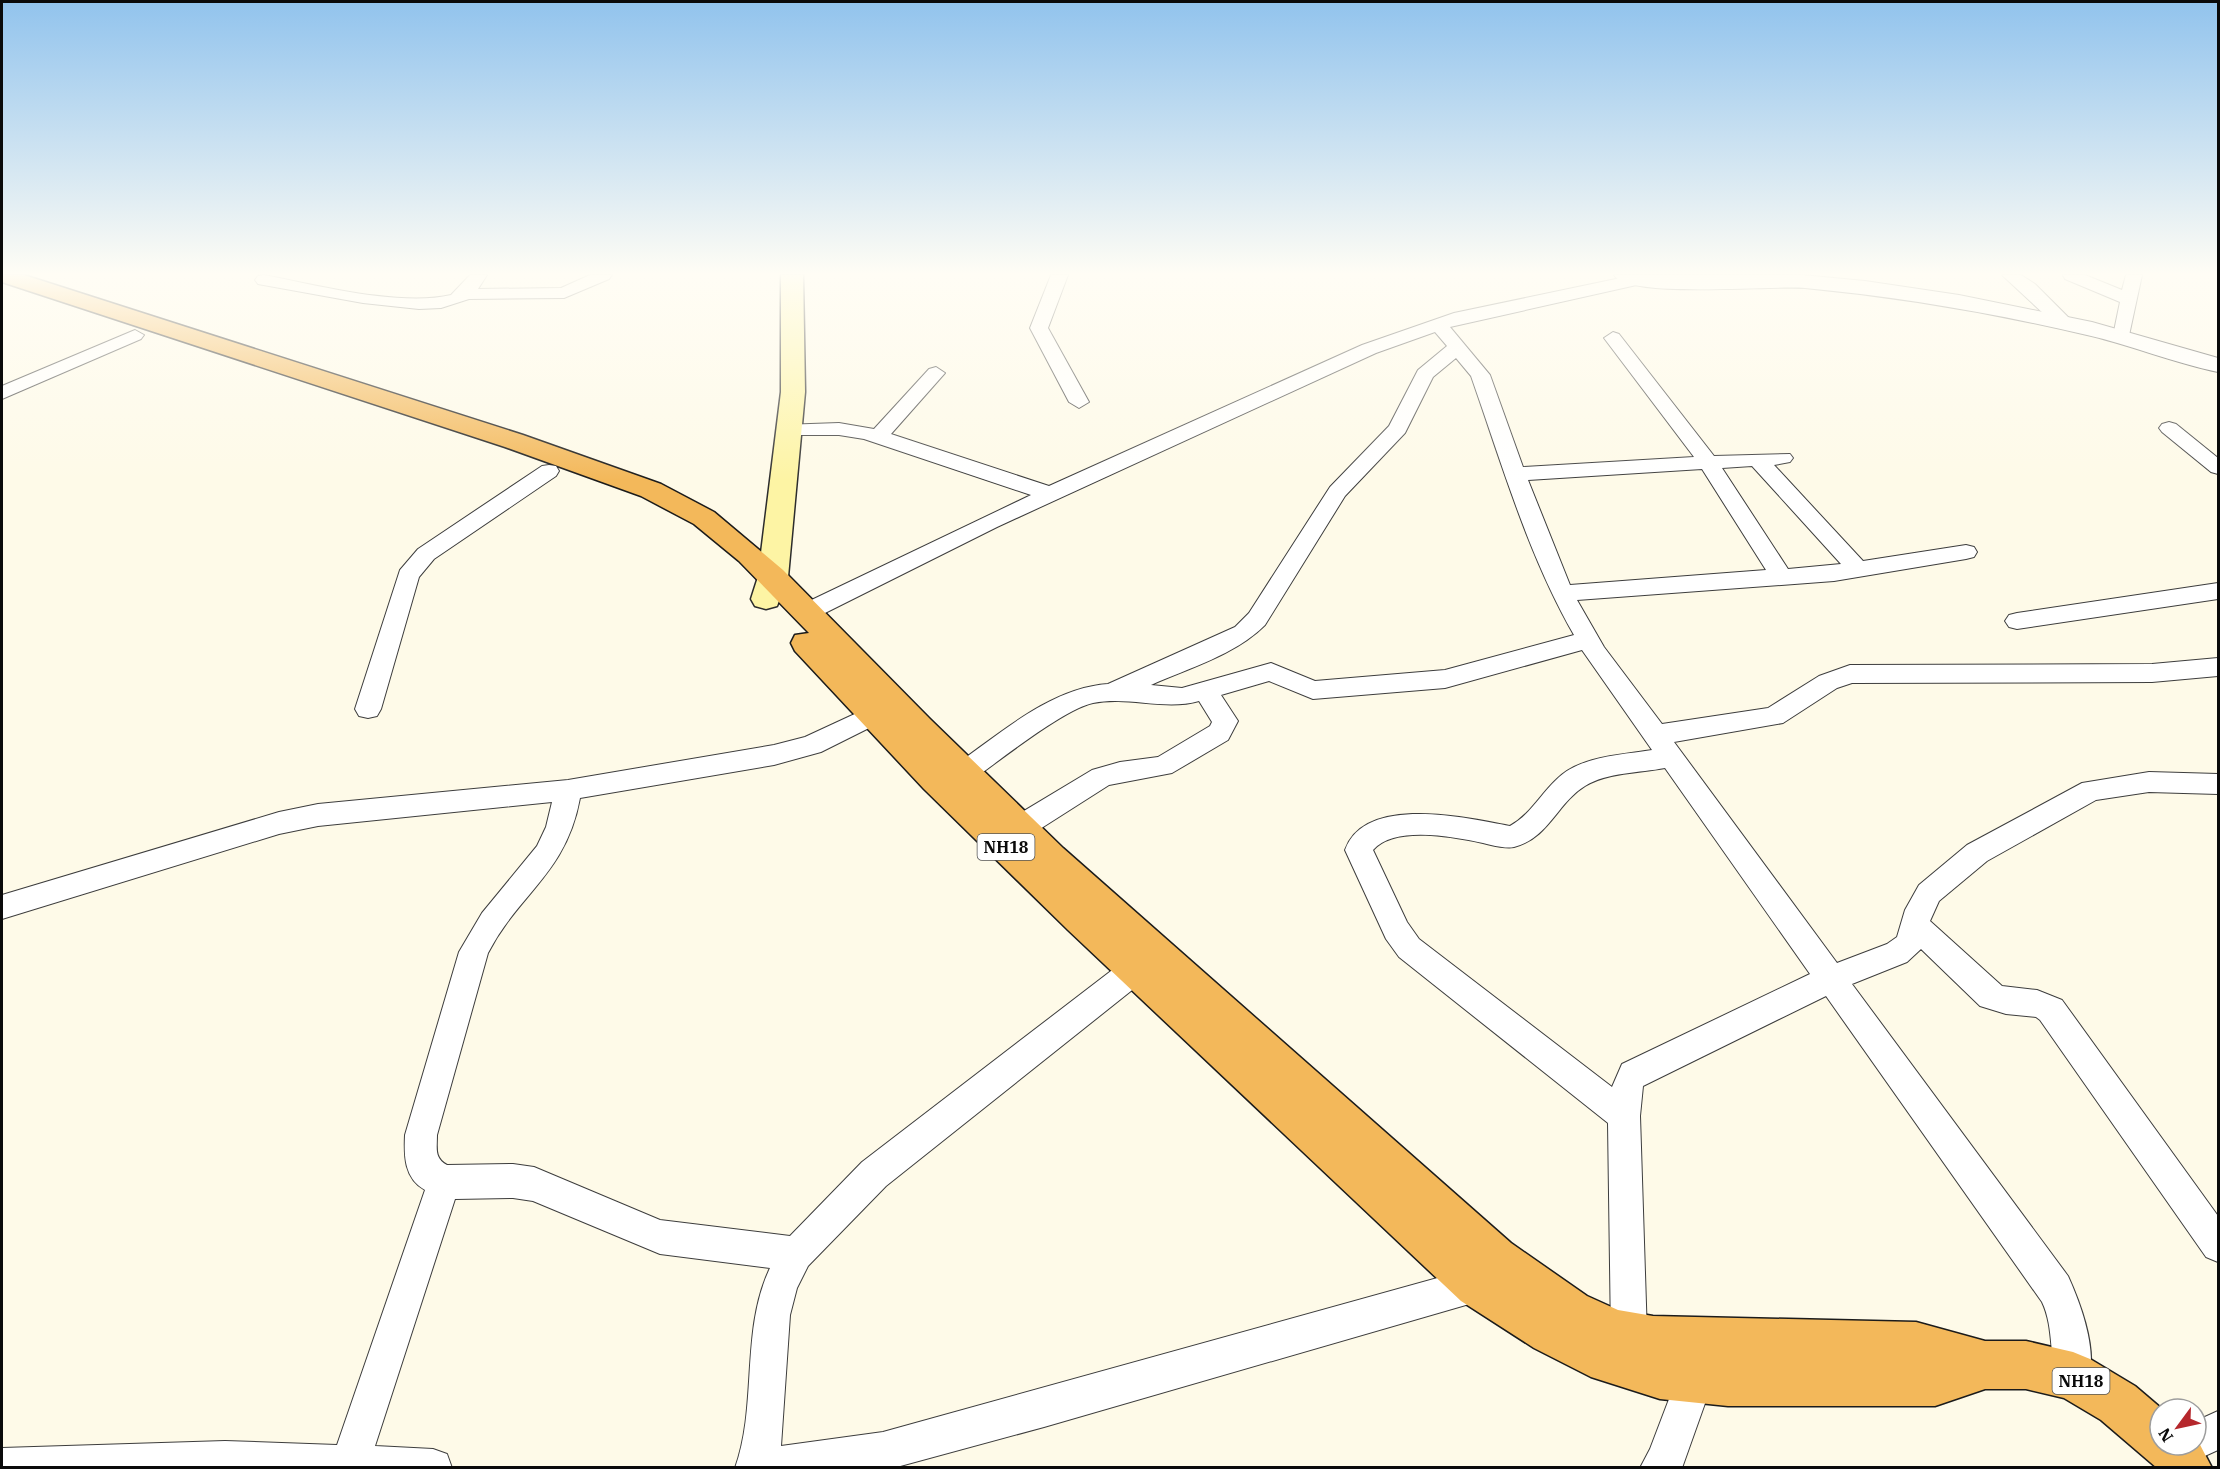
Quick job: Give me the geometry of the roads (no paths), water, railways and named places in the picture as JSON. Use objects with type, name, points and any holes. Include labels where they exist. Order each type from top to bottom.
[{"type":"highway","name":"NH18","points":[[161,344],[549,471],[636,501],[675,520],[807,612],[963,773],[1154,955],[1495,1259],[1571,1312],[1615,1333],[1629,1336],[1712,1343],[1916,1346],[1985,1365],[2026,1365],[2073,1376],[2148,1422]]},
{"type":"highway","name":"NH18","points":[[213,344],[514,441],[651,490],[704,518],[770,588],[872,716],[1135,970],[1477,1285],[1551,1331],[1608,1360],[1660,1375],[1728,1382],[1935,1382],[1985,1365]]},
{"type":"main road","points":[[770,588],[793,392],[793,344]]},
{"type":"street","points":[[2,393],[115,344]]},
{"type":"street","points":[[1047,344],[1079,402]]},
{"type":"street","points":[[807,612],[1051,494],[1384,344]]},
{"type":"street","points":[[1454,344],[1480,375],[1562,593],[1588,640],[2055,1288],[2066,1313],[2073,1376]]},
{"type":"street","points":[[1617,344],[1708,462],[1782,577]]},
{"type":"street","points":[[2147,344],[2218,365]]},
{"type":"street","points":[[963,773],[1071,701],[1111,693],[1243,633],[1257,619],[1336,492],[1398,429],[1425,374],[1457,347]]},
{"type":"street","points":[[878,437],[936,373]]},
{"type":"street","points":[[2169,428],[2218,468]]},
{"type":"street","points":[[789,429],[839,429],[878,437],[1051,494]]},
{"type":"street","points":[[1516,474],[1783,458]]},
{"type":"street","points":[[1757,459],[1858,569]]},
{"type":"street","points":[[368,709],[408,575],[414,565],[426,554],[549,471]]},
{"type":"street","points":[[1562,593],[1782,577],[1858,569],[1966,552]]},
{"type":"street","points":[[2018,621],[2218,591]]},
{"type":"street","points":[[1111,693],[1182,697],[1270,672],[1313,690],[1445,679],[1588,640]]},
{"type":"street","points":[[1624,1116],[1410,948],[1396,930],[1359,850],[1361,843],[1368,836],[1410,823],[1429,823],[1511,837],[1517,836],[1531,826],[1563,788],[1584,773],[1664,746],[1774,716],[1828,682],[1850,674],[2152,673],[2218,667]]},
{"type":"street","points":[[1019,828],[1101,777],[1120,771],[1163,766],[1219,733],[1225,727],[1225,721],[1206,692]]},
{"type":"street","points":[[2,907],[279,823],[318,815],[568,790],[792,752],[872,716]]},
{"type":"street","points":[[1629,1336],[1624,1116],[1628,1082],[1633,1074],[1832,978],[1897,953],[1909,944],[1919,910],[1929,893],[1977,853],[2091,790],[2149,782],[2218,784]]},
{"type":"street","points":[[568,790],[559,829],[549,850],[489,924],[474,952],[421,1135],[420,1159],[428,1173],[444,1182],[513,1181],[534,1184],[660,1237],[796,1254]]},
{"type":"street","points":[[1915,925],[1996,999],[2043,1004],[2051,1010],[2218,1245]]},
{"type":"street","points":[[754,1467],[763,1443],[772,1315],[781,1283],[796,1254],[874,1174],[1135,970]]},
{"type":"street","points":[[350,1465],[444,1182]]},
{"type":"street","points":[[766,1467],[883,1451],[1044,1408],[1477,1285]]},
{"type":"street","points":[[1659,1467],[1665,1461],[1695,1378]]},
{"type":"street","points":[[2,1467],[245,1464],[433,1467]]}]
